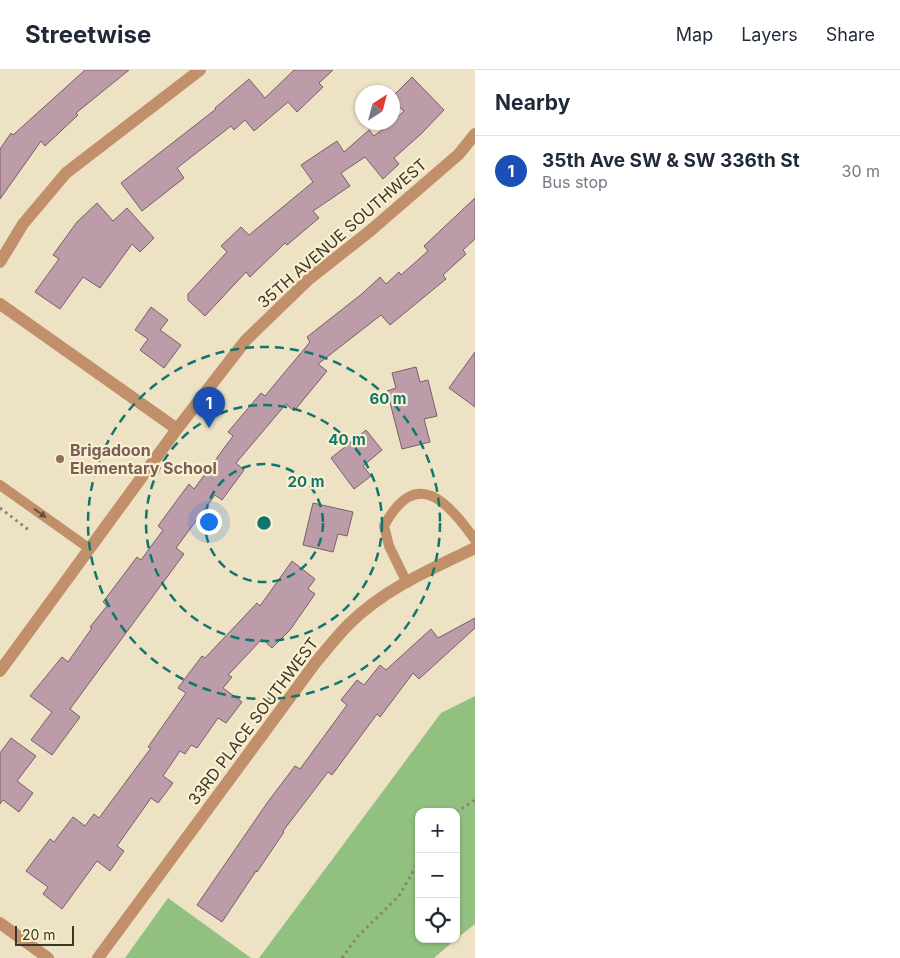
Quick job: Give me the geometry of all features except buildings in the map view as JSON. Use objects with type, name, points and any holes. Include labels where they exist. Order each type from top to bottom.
[{"type":"street","points":[[0,262],[23,224],[66,173],[200,70]]},
{"type":"street","name":"35TH AVENUE SOUTHWEST","points":[[0,672],[177,428],[246,340],[309,279],[370,231],[459,154],[475,134]]},
{"type":"street","points":[[0,304],[177,428]]},
{"type":"street","name":"33RD PLACE SOUTHWEST","points":[[98,958],[316,662],[350,624],[379,599],[424,572],[475,548]]},
{"type":"street","points":[[0,923],[48,958]]},
{"type":"lane","points":[[0,485],[90,549]]},
{"type":"lane","points":[[407,582],[389,546],[384,526],[391,512],[403,501],[416,494],[427,494],[444,502],[460,518],[475,540]]},
{"type":"path","points":[[0,508],[30,530]]},
{"type":"path","points":[[460,809],[475,800]]},
{"type":"path","points":[[342,958],[358,936],[399,896],[415,868]]},
{"type":"green space","points":[[475,696],[475,924],[460,936],[460,808],[415,808],[415,943],[451,943],[434,958],[259,958],[441,713]]},
{"type":"green space","points":[[168,898],[251,958],[125,958]]},
{"type":"place","name":"35th Ave SW & SW 336th St","points":[[209,428]]},
{"type":"place","name":"Brigadoon Elementary School","points":[[60,459]]}]
